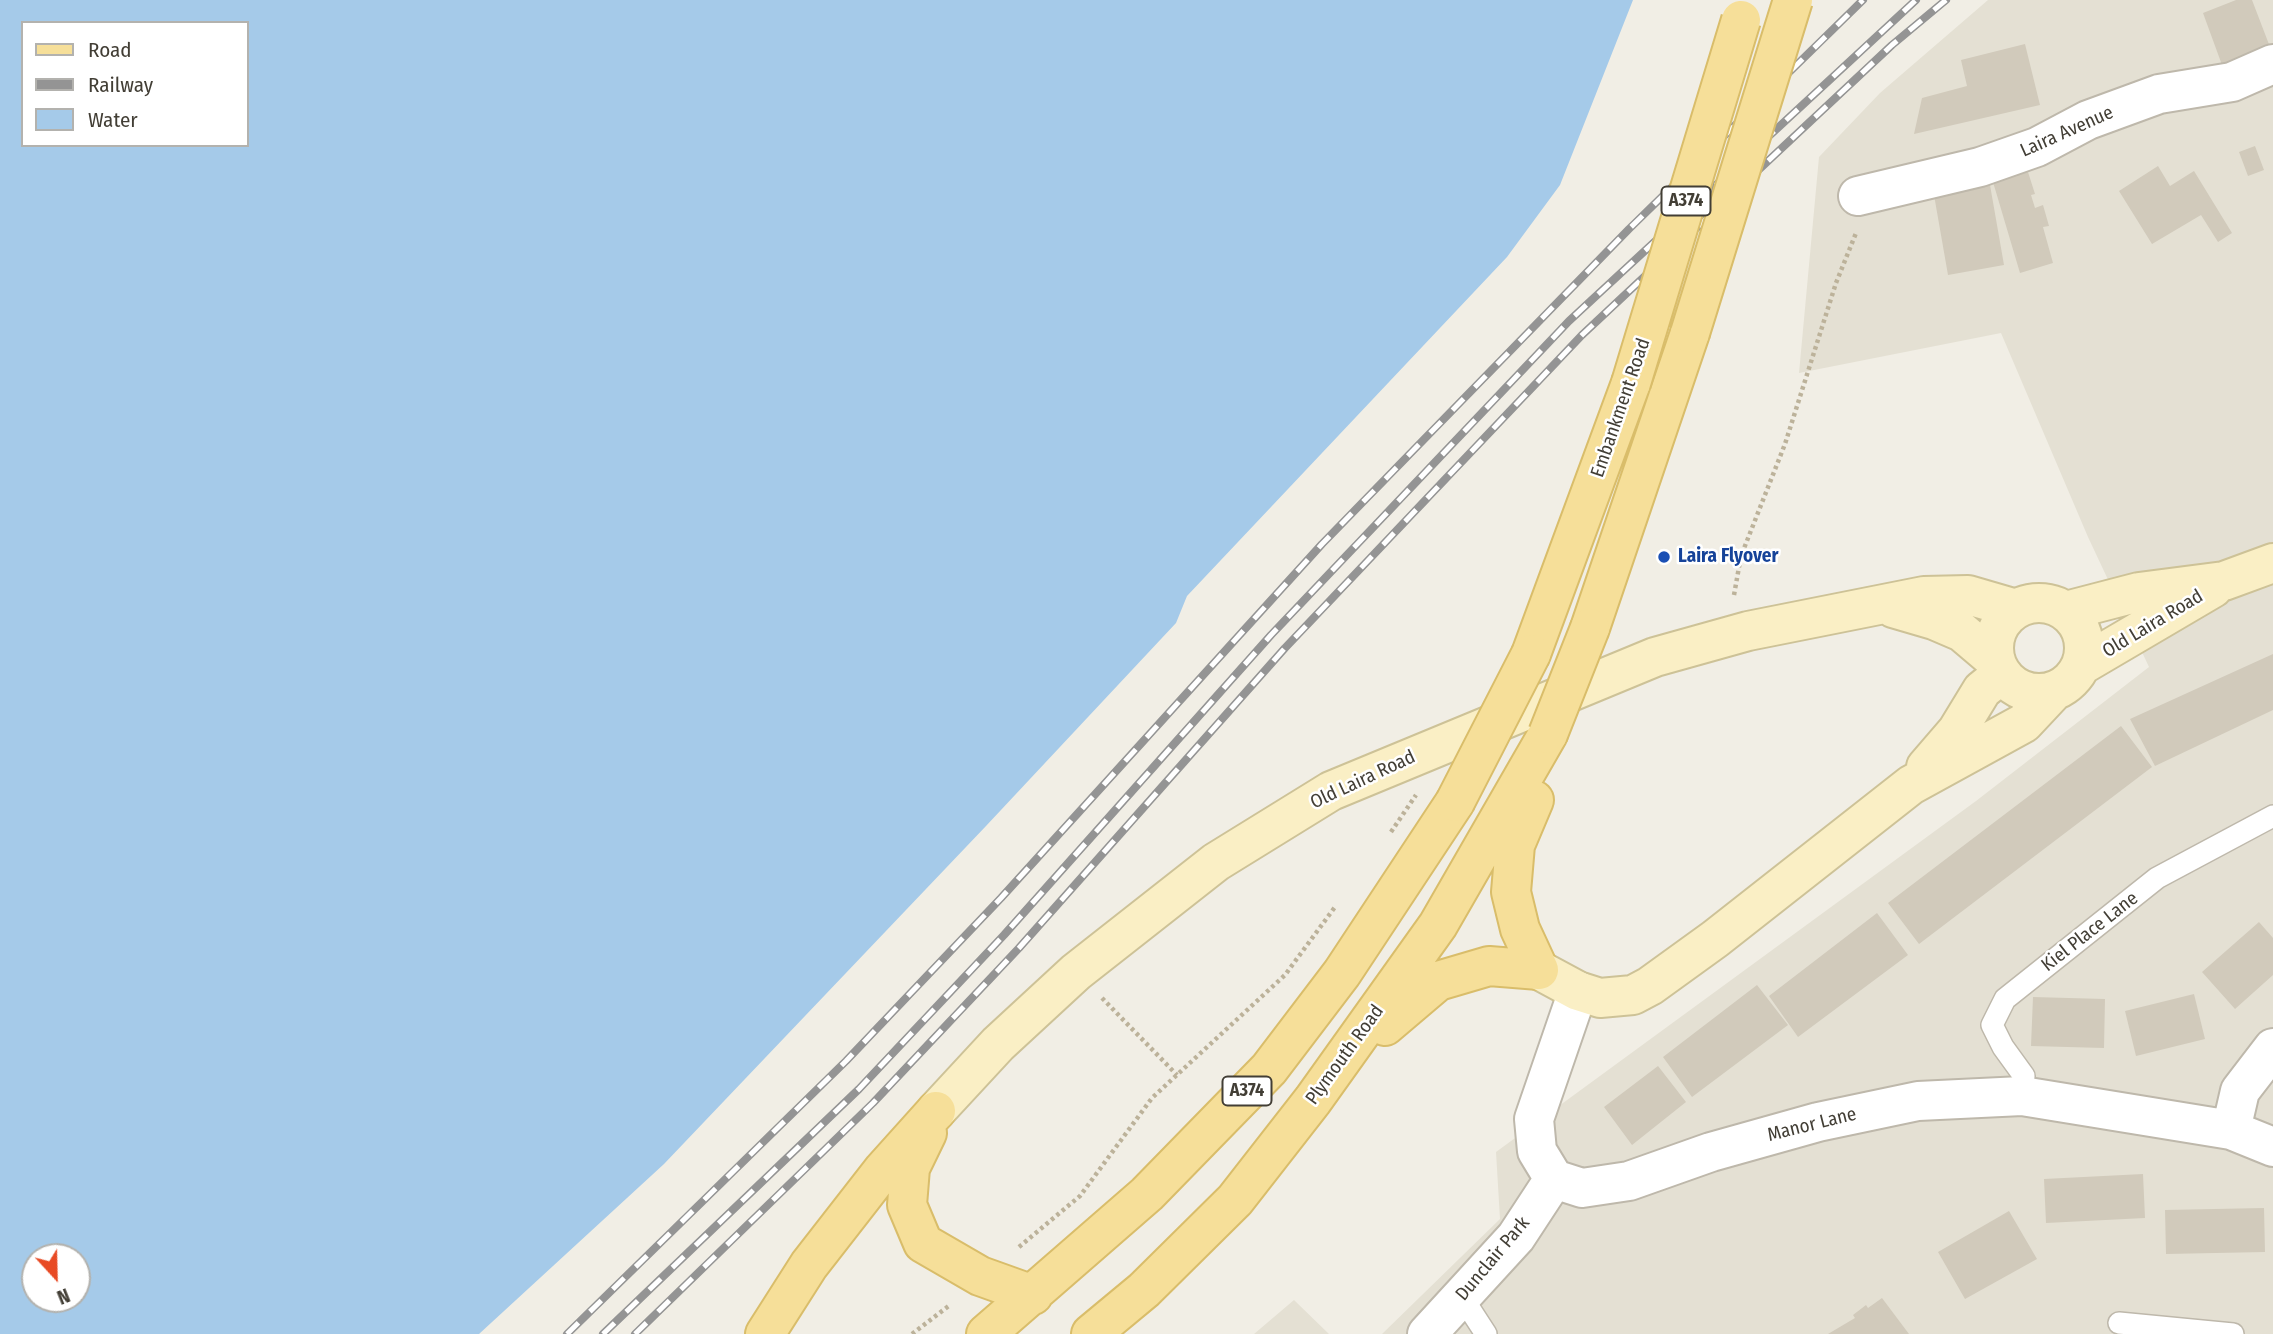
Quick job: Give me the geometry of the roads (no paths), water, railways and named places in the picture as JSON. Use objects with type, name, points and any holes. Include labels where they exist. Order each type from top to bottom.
[{"type":"main road","name":"A374","points":[[1546,739],[1590,628],[1690,333],[1793,0]]},
{"type":"main road","name":"Embankment Road","points":[[1033,1295],[1147,1194],[1269,1069],[1342,973],[1455,802],[1531,654],[1631,383],[1744,10]]},
{"type":"main road","name":"Old Laira Road","points":[[2082,665],[2155,625],[2224,581],[2273,563]]},
{"type":"main road","name":"Old Laira Road","points":[[2066,611],[2139,592],[2224,581]]},
{"type":"main road","name":"Old Laira Road","points":[[936,1111],[998,1044],[1076,972],[1216,862],[1331,791],[1655,657],[1729,636],[1924,596],[1968,595],[2016,609]]},
{"type":"main road","points":[[1313,1100],[1394,1017],[1438,981],[1489,967],[1539,970],[1578,991],[1600,998],[1618,998],[1633,995],[1666,977],[1911,785],[2024,723],[2054,691],[2075,677],[2082,665],[2085,650],[2083,635],[2066,611],[2041,602],[2016,609],[2005,618],[1997,631],[1998,667],[1957,731],[1911,785]]},
{"type":"main road","name":"Old Laira Road","points":[[1877,604],[1934,620],[1962,632],[1998,667]]},
{"type":"main road","points":[[1998,667],[2025,691],[2039,694],[2054,691]]},
{"type":"main road","points":[[1539,970],[1520,929],[1511,892],[1515,845],[1541,783],[1546,739]]},
{"type":"main road","name":"Plymouth Road","points":[[1091,1334],[1144,1290],[1235,1200],[1313,1100],[1438,925],[1546,739]]},
{"type":"main road","points":[[936,1111],[910,1168],[907,1205],[923,1243],[980,1276],[1033,1295]]},
{"type":"main road","points":[[765,1334],[809,1265],[883,1170],[936,1111]]},
{"type":"main road","name":"A374","points":[[986,1334],[1033,1295]]},
{"type":"street","name":"Laira Avenue","points":[[1865,195],[1980,167],[2037,147],[2088,120],[2159,94],[2232,82],[2273,64]]},
{"type":"street","points":[[1554,1180],[1537,1151],[1534,1119],[1578,991]]},
{"type":"street","points":[[2231,1130],[2240,1091],[2273,1048]]},
{"type":"street","name":"Manor Lane","points":[[1554,1180],[1582,1188],[1629,1181],[1711,1152],[1818,1122],[1918,1101],[2022,1096],[2231,1130],[2273,1147]]},
{"type":"street","name":"Dunclair Park","points":[[1427,1334],[1517,1237],[1554,1180]]},
{"type":"lane","name":"Kiel Place Lane","points":[[2022,1096],[2024,1076],[2003,1047],[1992,1025],[2005,999],[2157,878],[2273,816]]},
{"type":"lane","points":[[1462,1297],[1486,1334]]},
{"type":"lane","points":[[2119,1323],[2234,1334]]},
{"type":"water","points":[[0,0],[1633,0],[1560,185],[1507,257],[1187,596],[1176,623],[664,1164],[479,1334],[0,1334]]},
{"type":"railway","points":[[567,1334],[846,1061],[1001,898],[1322,544],[1629,229],[1863,0]]},
{"type":"railway","points":[[603,1334],[859,1089],[1004,935],[1271,635],[1569,321],[1916,0]]},
{"type":"railway","points":[[635,1334],[873,1103],[1019,948],[1285,648],[1582,335],[1892,45],[1946,0]]},
{"type":"place","name":"Laira Flyover","points":[[1664,557]]}]
